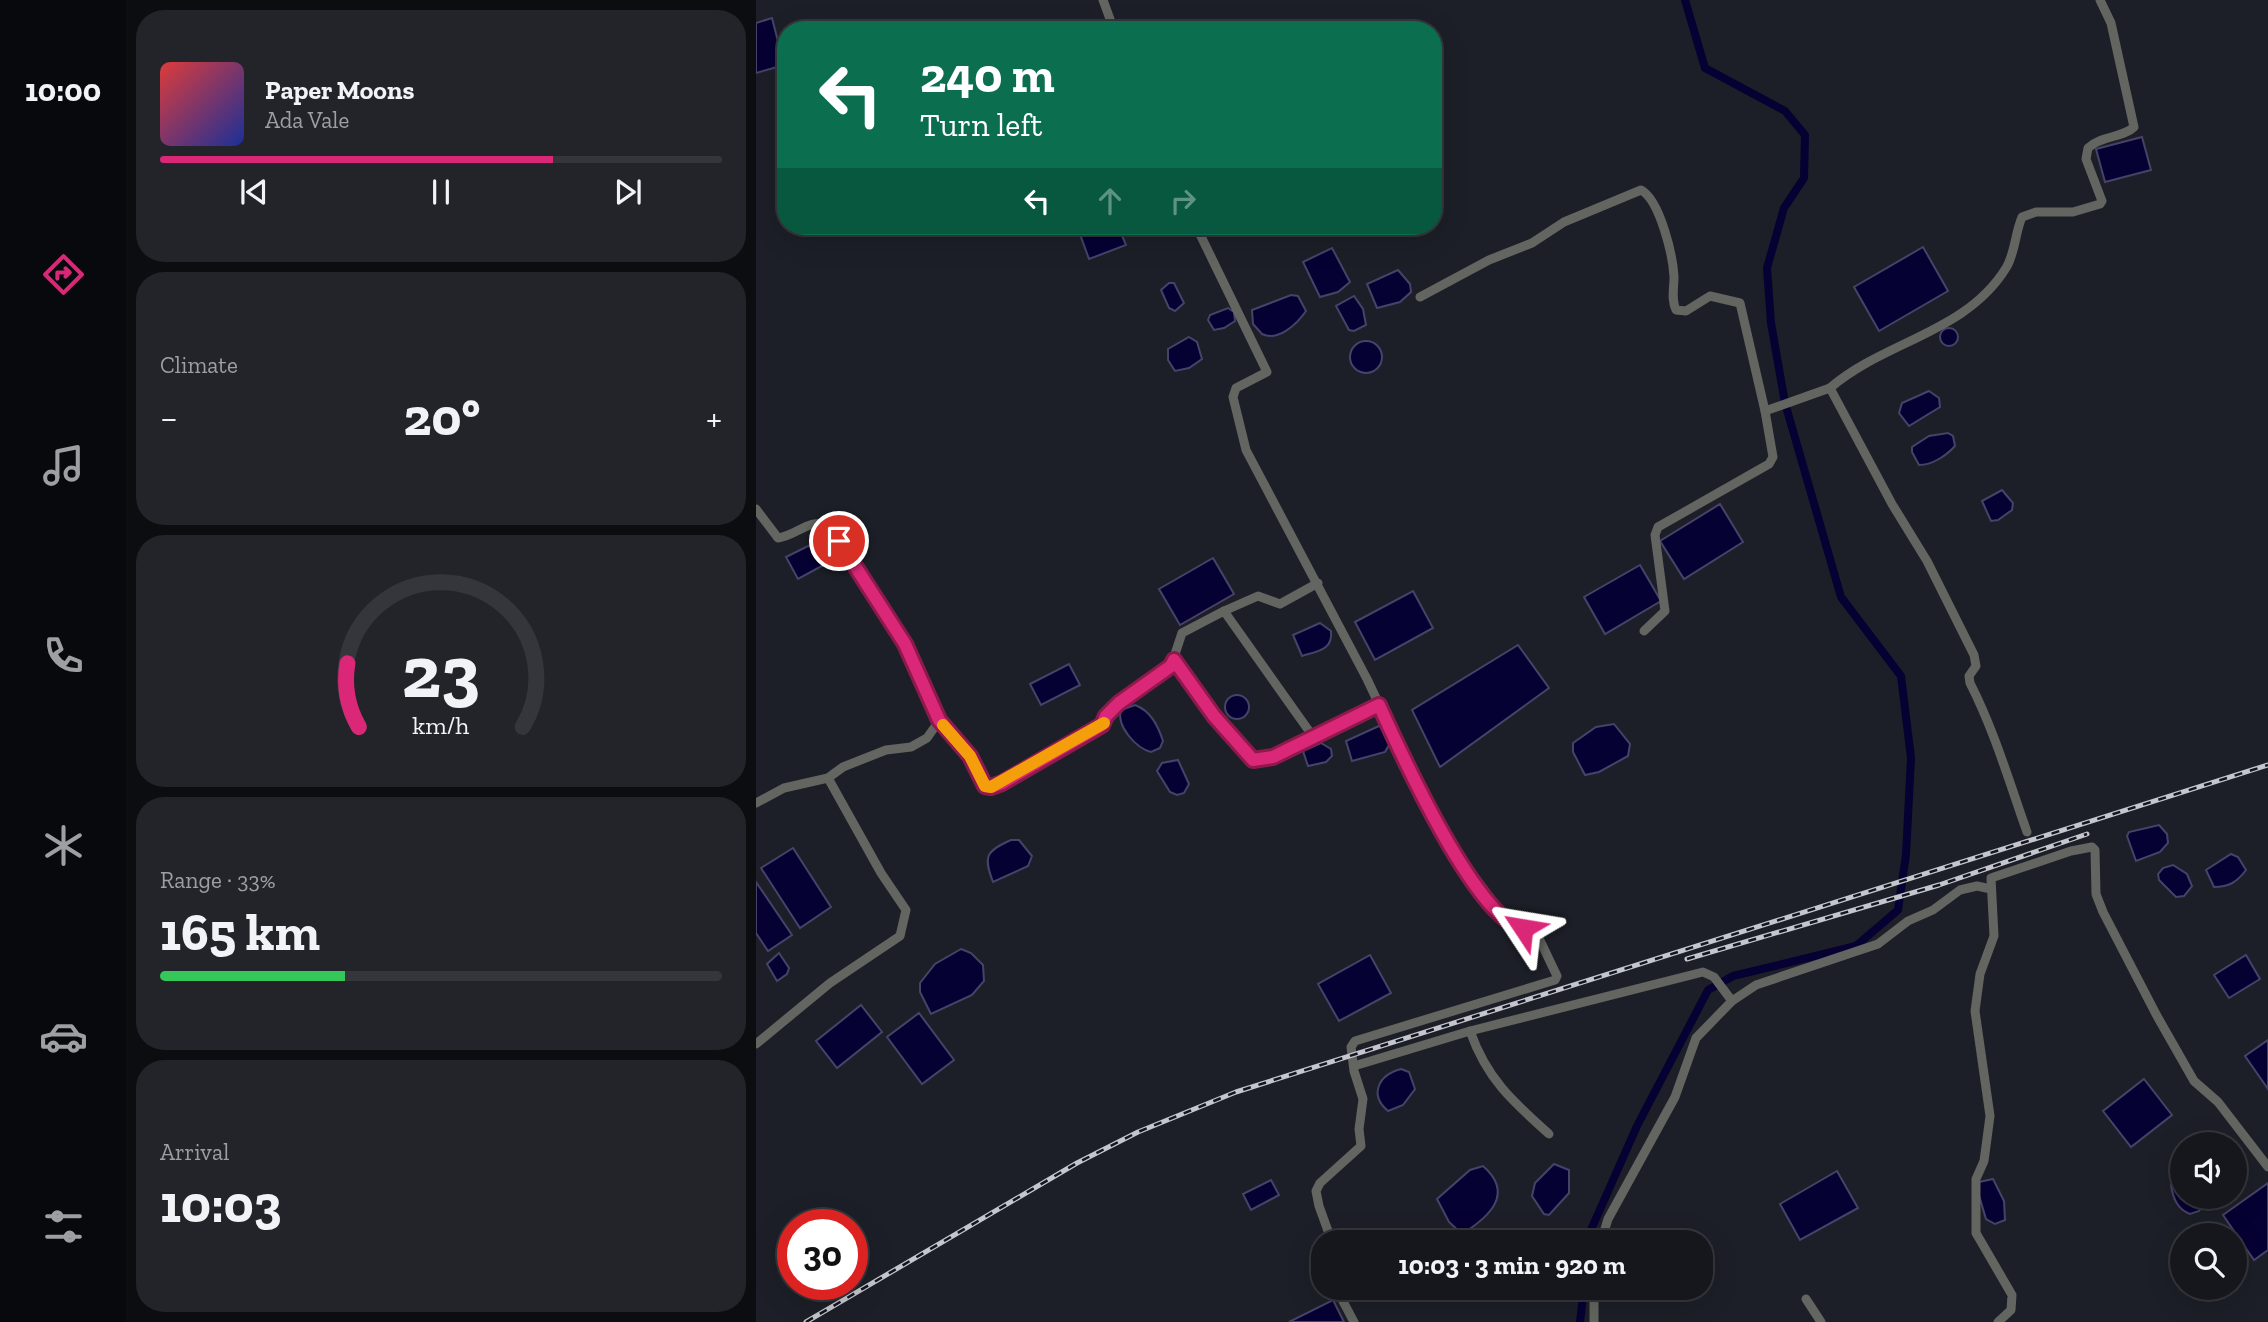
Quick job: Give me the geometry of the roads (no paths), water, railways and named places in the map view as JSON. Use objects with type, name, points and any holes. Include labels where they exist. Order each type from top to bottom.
[{"type":"street","points":[[1103,0],[1111,21]]},
{"type":"street","points":[[1767,410],[1830,388],[1884,355],[1946,324],[1972,306],[2005,270],[2022,218],[2036,212],[2073,212],[2100,204],[2102,201],[2086,159],[2088,148],[2098,139],[2130,131],[2133,127],[2111,23],[2101,0]]},
{"type":"street","points":[[1420,296],[1489,260],[1532,243],[1564,222],[1641,190],[1649,194],[1662,225],[1674,277],[1672,293],[1676,310],[1686,311],[1710,296],[1740,303],[1767,410],[1773,457],[1769,464],[1658,527],[1655,535],[1665,611],[1644,631]]},
{"type":"street","points":[[1200,235],[1267,372],[1236,388],[1233,397],[1246,450],[1318,583],[1436,825],[1511,926],[1532,926],[1558,976],[1555,980],[1359,1038],[1351,1046],[1363,1099],[1359,1129],[1362,1146],[1320,1182],[1317,1191],[1328,1230]]},
{"type":"street","points":[[1830,388],[1892,504],[1927,561],[1974,655],[1976,666],[1969,676],[1970,683],[1993,728],[1996,749],[2027,832]]},
{"type":"street","points":[[756,509],[778,538],[820,522],[828,525],[905,644],[939,720],[970,756],[985,786],[991,787],[1102,725],[1110,711],[1171,666],[1182,633],[1258,596],[1280,604],[1318,583]]},
{"type":"street","points":[[1224,611],[1314,738]]},
{"type":"street","points":[[1174,660],[1214,716],[1253,760],[1273,757],[1379,705]]},
{"type":"street","points":[[756,803],[784,788],[828,778],[843,767],[927,738],[935,731],[939,720]]},
{"type":"street","points":[[756,1044],[830,983],[900,936],[906,910],[881,873],[828,778]]},
{"type":"street","points":[[1998,1322],[2011,1310],[2012,1295],[1976,1233],[1976,1179],[1984,1161],[1990,1116],[1975,1012],[1980,974],[1994,936],[1992,878],[2071,851],[2092,848],[2096,894],[2157,1016],[2194,1081],[2218,1102],[2268,1167]]},
{"type":"street","points":[[1605,1230],[1608,1219],[1675,1097],[1696,1038],[1732,1001],[1756,985],[1878,944],[1908,921],[1933,910],[1960,890],[1977,886],[1991,889]]},
{"type":"street","points":[[1354,1066],[1470,1031],[1703,972],[1714,977],[1732,1001]]},
{"type":"street","points":[[1470,1031],[1482,1061],[1502,1092],[1549,1134]]},
{"type":"street","points":[[1807,1299],[1821,1322]]},
{"type":"street","points":[[1342,1300],[1354,1322]]},
{"type":"street","points":[[1594,1300],[1594,1322]]},
{"type":"waterway","points":[[1591,1230],[1637,1126],[1708,990],[1733,976],[1856,946],[1898,910],[1906,855],[1911,758],[1901,676],[1841,597],[1785,403],[1771,323],[1767,268],[1784,208],[1804,178],[1805,135],[1785,111],[1705,68],[1685,0]]},
{"type":"waterway","points":[[1580,1322],[1583,1300]]},
{"type":"railway","points":[[806,1322],[1077,1163],[1138,1132],[1236,1092],[2268,765]]},
{"type":"railway","points":[[1687,959],[1939,885],[2087,834]]}]
